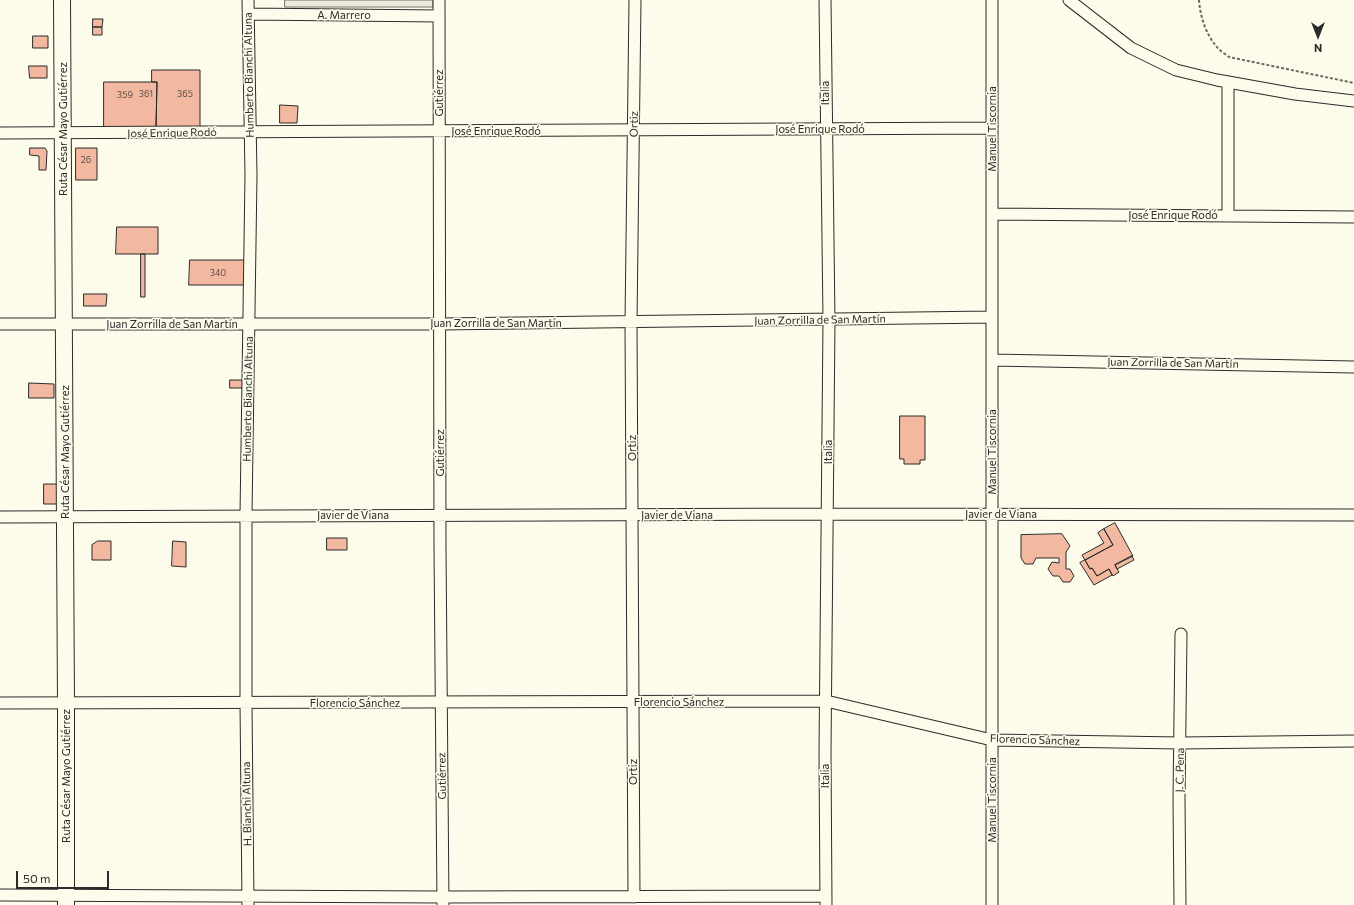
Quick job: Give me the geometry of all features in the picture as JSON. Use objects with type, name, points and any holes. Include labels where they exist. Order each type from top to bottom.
[{"type":"street","name":"Ruta César Mayo Gutiérrez","points":[[62,0],[66,900]]},
{"type":"street","name":"Humberto Bianchi Altuna","points":[[246,702],[246,515],[250,132],[248,0]]},
{"type":"street","name":"Gutiérrez","points":[[439,0],[440,515],[443,901]]},
{"type":"street","name":"Ortiz","points":[[634,897],[631,322],[635,0]]},
{"type":"street","name":"Italia","points":[[825,0],[829,320],[826,900]]},
{"type":"street","name":"Manuel Tiscornia","points":[[992,0],[992,905]]},
{"type":"street","points":[[1069,0],[1131,48],[1176,70],[1228,82],[1296,94],[1354,101]]},
{"type":"street","name":"A. Marrero","points":[[248,14],[439,16]]},
{"type":"street","points":[[1228,82],[1228,215]]},
{"type":"street","name":"José Enrique Rodó","points":[[0,133],[63,134],[992,128]]},
{"type":"street","name":"José Enrique Rodó","points":[[992,214],[1354,217]]},
{"type":"street","name":"Juan Zorrilla de San Martín","points":[[0,324],[440,324],[992,317]]},
{"type":"street","name":"Juan Zorrilla de San Martín","points":[[992,360],[1354,367]]},
{"type":"street","name":"Javier de Viana","points":[[0,518],[246,515],[1354,515]]},
{"type":"street","name":"J. C. Pena","points":[[1180,905],[1179,800],[1181,634]]},
{"type":"street","name":"H. Bianchi Altuna","points":[[246,702],[248,900]]},
{"type":"street","name":"Florencio Sánchez","points":[[0,703],[826,702],[992,740],[1180,743],[1354,741]]},
{"type":"street","points":[[0,895],[66,900],[443,901],[634,897],[826,900]]},
{"type":"path","points":[[1199,0],[1200,11],[1208,32],[1216,46],[1229,57],[1354,83]]},
{"type":"shaded area","points":[[285,0],[433,0],[433,7],[285,7]]},
{"type":"building","points":[[93,19],[103,19],[102,27],[93,27]]},
{"type":"building","points":[[93,27],[102,27],[102,35],[93,35]]},
{"type":"building","points":[[33,36],[48,36],[48,48],[33,48]]},
{"type":"building","points":[[29,66],[47,66],[47,78],[30,78]]},
{"type":"building","points":[[152,70],[200,70],[200,127],[156,127],[157,82],[152,82]]},
{"type":"building","points":[[104,82],[157,82],[156,127],[104,127]]},
{"type":"building","points":[[280,105],[298,106],[297,123],[280,123]]},
{"type":"building","points":[[30,148],[45,148],[47,151],[46,170],[39,170],[39,156],[30,155]]},
{"type":"building","points":[[76,148],[97,148],[97,180],[76,180]]},
{"type":"building","points":[[117,227],[158,227],[158,254],[116,254]]},
{"type":"building","points":[[141,254],[145,254],[145,297],[141,297]]},
{"type":"building","points":[[190,260],[246,260],[246,285],[189,285]]},
{"type":"building","points":[[84,294],[107,294],[106,306],[84,306]]},
{"type":"building","points":[[230,380],[245,380],[245,388],[230,388]]},
{"type":"building","points":[[29,383],[54,384],[54,398],[29,398]]},
{"type":"building","points":[[900,416],[925,416],[925,460],[920,460],[920,464],[904,464],[904,459],[900,459]]},
{"type":"building","points":[[44,484],[58,484],[57,504],[44,504]]},
{"type":"building","points":[[1115,523],[1133,556],[1115,565],[1119,572],[1113,576],[1109,569],[1097,576],[1092,568],[1090,569],[1085,560],[1113,545],[1104,529]]},
{"type":"building","points":[[1104,529],[1113,545],[1085,560],[1082,555],[1104,543],[1098,533]]},
{"type":"building","points":[[1062,534],[1070,546],[1066,552],[1066,569],[1070,569],[1074,576],[1070,582],[1063,582],[1059,576],[1053,576],[1048,569],[1052,562],[1059,563],[1059,558],[1036,558],[1033,564],[1025,564],[1021,558],[1021,535]]},
{"type":"building","points":[[327,538],[347,538],[347,550],[327,550]]},
{"type":"building","points":[[98,541],[111,541],[111,560],[92,560],[92,545]]},
{"type":"building","points":[[173,541],[186,542],[186,567],[172,566]]},
{"type":"building","points":[[1132,556],[1134,560],[1117,569],[1115,565]]},
{"type":"building","points":[[1085,560],[1090,569],[1092,568],[1097,576],[1109,569],[1112,575],[1094,585],[1080,563]]}]
